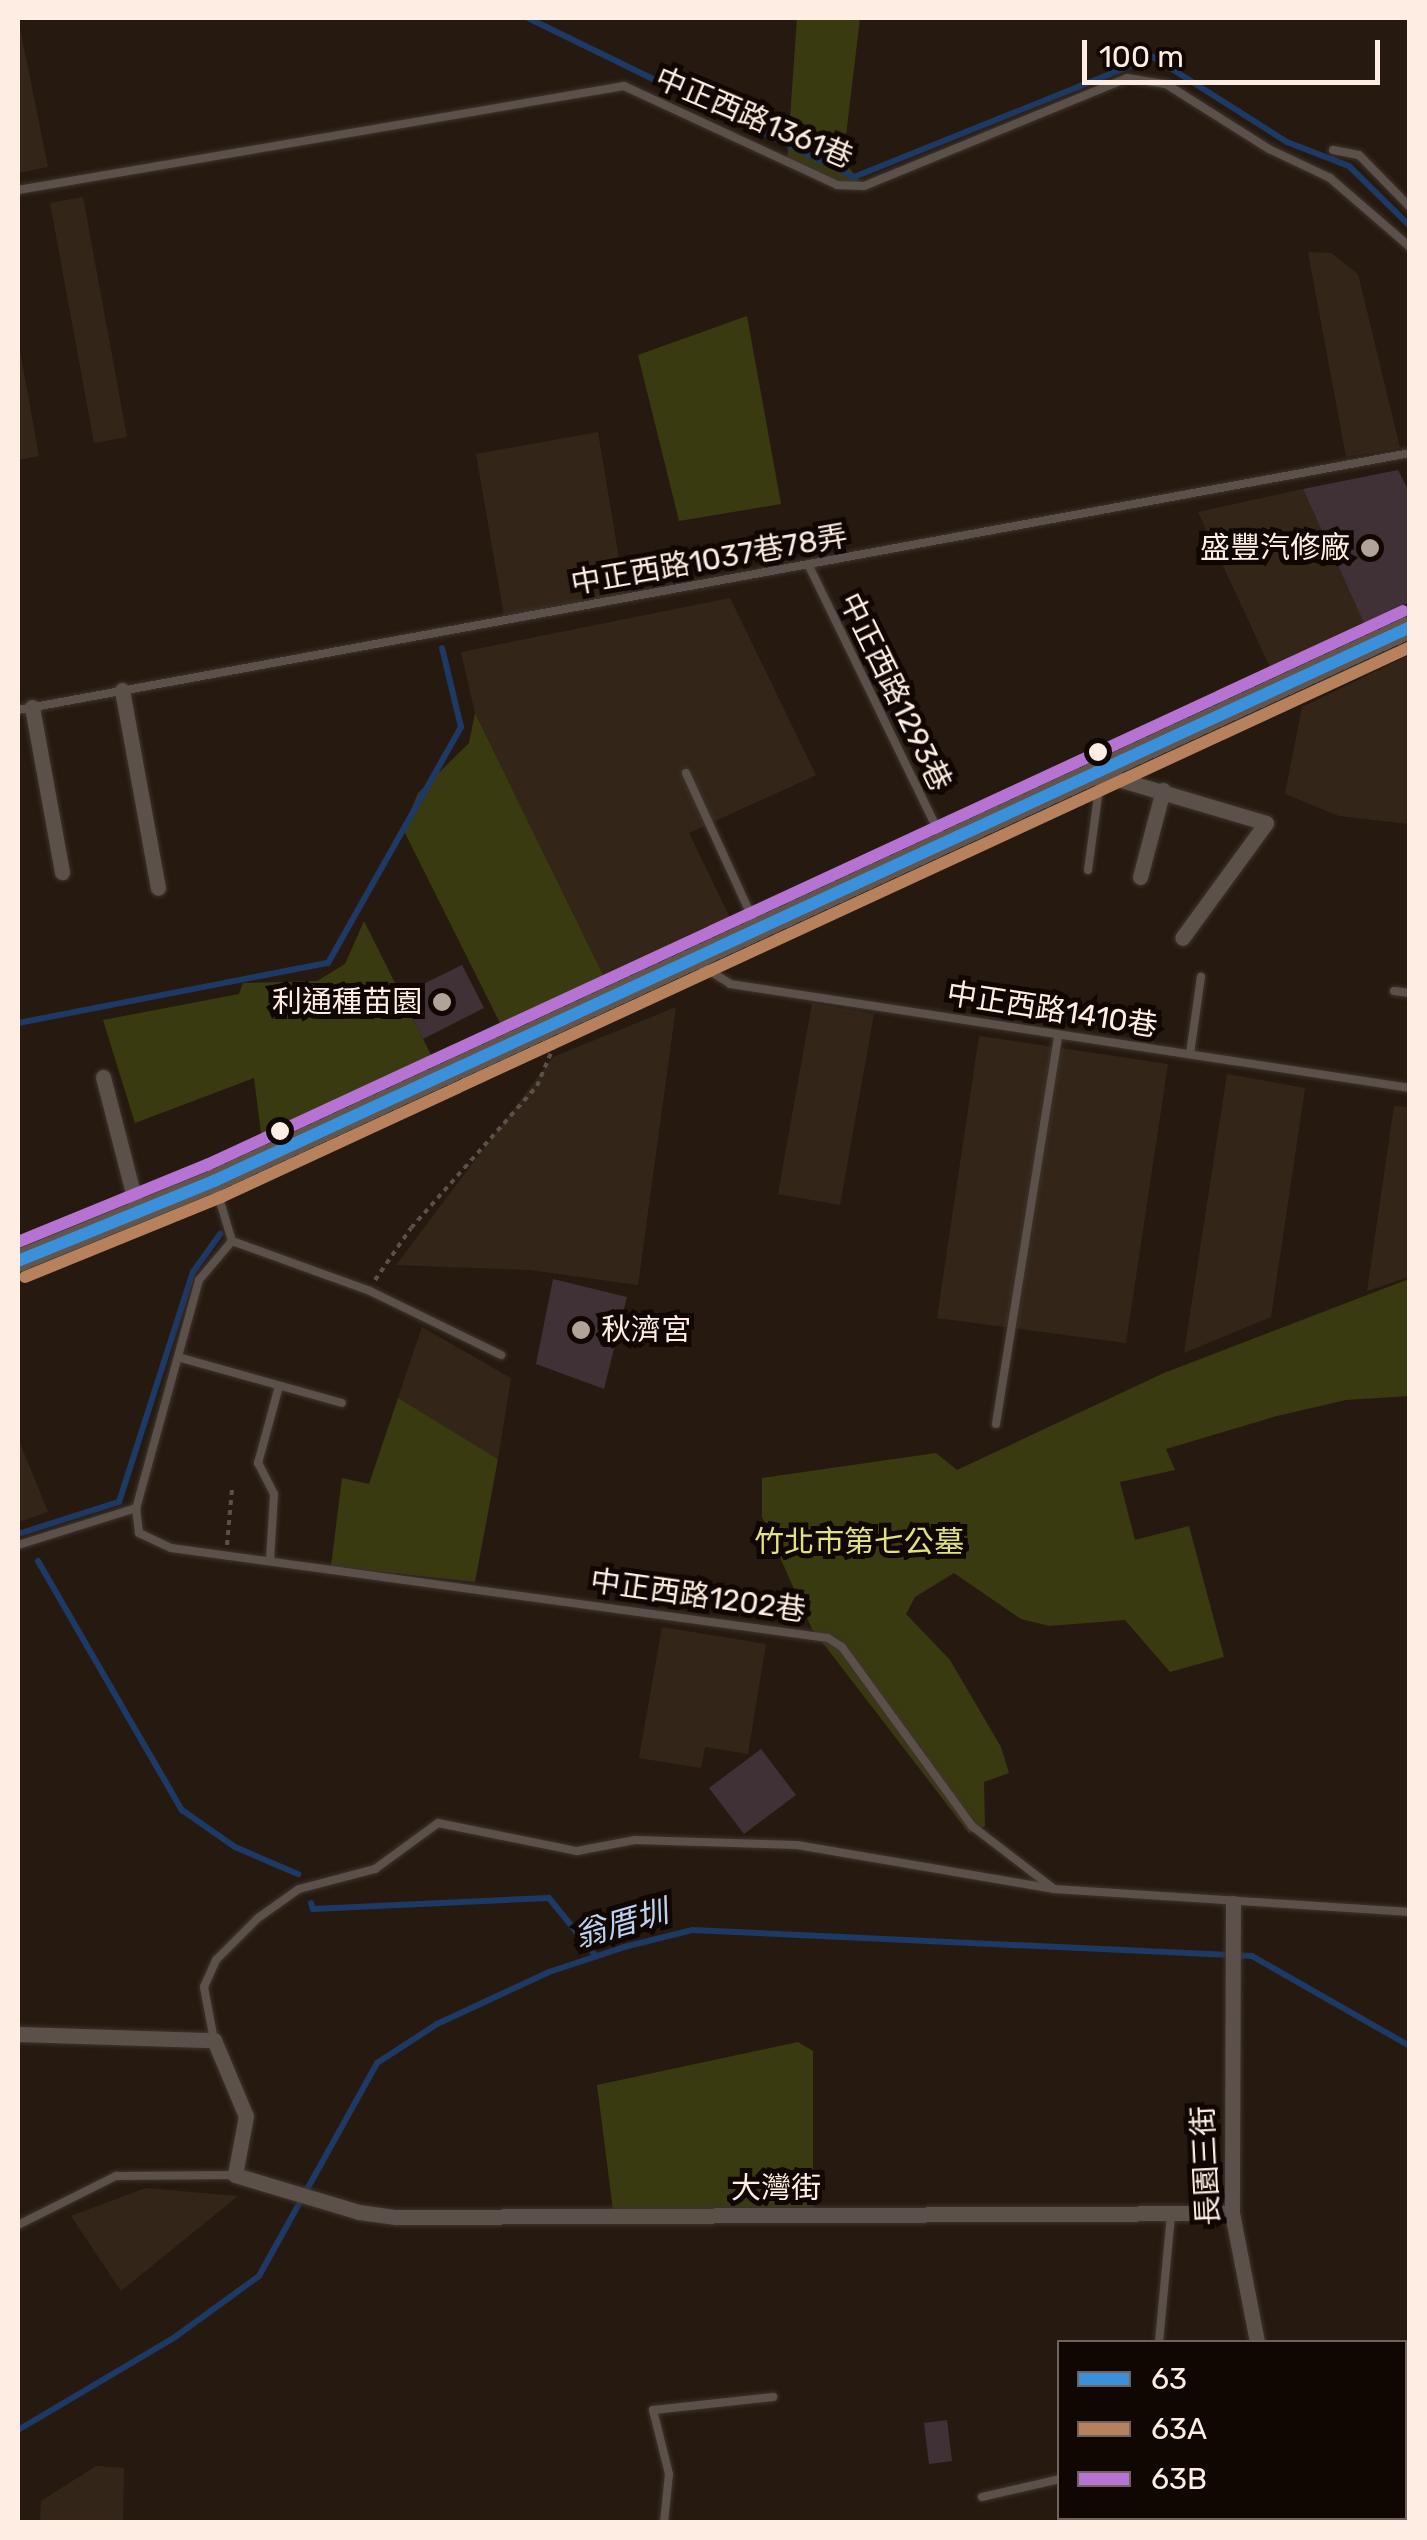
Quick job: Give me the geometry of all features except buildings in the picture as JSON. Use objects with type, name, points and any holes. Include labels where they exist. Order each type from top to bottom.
[{"type":"main road","points":[[18,1261],[214,1181],[558,1019],[694,960],[942,840],[1101,774],[1410,626]]},
{"type":"street","points":[[122,690],[158,888]]},
{"type":"street","points":[[25,708],[62,872]]},
{"type":"street","points":[[1101,774],[1266,823],[1182,938]]},
{"type":"street","points":[[1140,877],[1162,790]]},
{"type":"street","points":[[104,1077],[138,1212]]},
{"type":"street","name":"長園三街","points":[[1233,1903],[1229,1985],[1232,2213],[1257,2340]]},
{"type":"street","points":[[18,2034],[214,2040],[246,2116],[235,2176]]},
{"type":"street","name":"大灣街","points":[[235,2176],[396,2217],[1232,2213]]},
{"type":"lane","name":"中正西路1361巷","points":[[18,190],[624,86],[838,185],[864,186],[1128,78],[1166,84],[1269,149],[1330,178],[1410,247]]},
{"type":"lane","points":[[1333,150],[1359,155],[1410,207]]},
{"type":"lane","name":"中正西路1037巷78弄","points":[[25,708],[1410,453]]},
{"type":"lane","name":"中正西路1293巷","points":[[808,564],[942,840]]},
{"type":"lane","points":[[686,773],[757,928]]},
{"type":"lane","points":[[1088,870],[1101,774]]},
{"type":"lane","name":"中正西路1410巷","points":[[694,960],[730,984],[1410,1088]]},
{"type":"lane","points":[[1190,1054],[1201,976]]},
{"type":"lane","points":[[1394,991],[1410,992]]},
{"type":"lane","points":[[996,1424],[1058,1034]]},
{"type":"lane","points":[[214,1181],[232,1240]]},
{"type":"lane","points":[[232,1240],[370,1290],[500,1355]]},
{"type":"lane","points":[[18,1545],[136,1508],[181,1358],[199,1280],[232,1240]]},
{"type":"lane","points":[[181,1358],[342,1403]]},
{"type":"lane","points":[[270,1560],[274,1494],[258,1464],[280,1386]]},
{"type":"lane","name":"中正西路1202巷","points":[[136,1508],[138,1533],[171,1548],[828,1638],[842,1648],[972,1826],[1054,1889]]},
{"type":"lane","points":[[214,2040],[204,1987],[216,1960],[258,1918],[300,1889],[375,1869],[438,1823],[577,1850],[636,1840],[797,1845],[1054,1889],[1410,1912]]},
{"type":"lane","points":[[18,2225],[116,2176],[235,2176]]},
{"type":"lane","points":[[1160,2340],[1172,2214]]},
{"type":"lane","points":[[664,2522],[669,2474],[653,2410],[774,2397]]},
{"type":"lane","points":[[982,2498],[1057,2480]]},
{"type":"path","points":[[370,1290],[410,1228],[537,1086],[558,1019]]},
{"type":"path","points":[[226,1554],[232,1489]]},
{"type":"shaded area","points":[[18,18],[48,167],[18,173]]},
{"type":"shaded area","points":[[83,197],[127,437],[94,443],[50,203]]},
{"type":"shaded area","points":[[1308,252],[1331,253],[1358,274],[1400,448],[1346,457]]},
{"type":"shaded area","points":[[18,339],[39,456],[18,460]]},
{"type":"shaded area","points":[[598,432],[625,595],[504,616],[476,454]]},
{"type":"shaded area","points":[[1303,489],[1364,623],[1270,667],[1198,512]]},
{"type":"shaded area","points":[[730,598],[816,775],[689,833],[731,920],[606,981],[475,713],[461,652]]},
{"type":"shaded area","points":[[1409,655],[1409,824],[1339,816],[1285,794],[1302,707]]},
{"type":"shaded area","points":[[812,1003],[874,1014],[840,1205],[778,1194]]},
{"type":"shaded area","points":[[676,1007],[638,1285],[530,1270],[396,1265],[553,1057]]},
{"type":"shaded area","points":[[979,1036],[1168,1064],[1126,1343],[937,1318]]},
{"type":"shaded area","points":[[1227,1074],[1305,1088],[1271,1317],[1184,1353]]},
{"type":"shaded area","points":[[1394,1106],[1409,1107],[1409,1277],[1367,1291]]},
{"type":"shaded area","points":[[422,1327],[511,1378],[498,1459],[398,1398]]},
{"type":"shaded area","points":[[18,1438],[48,1512],[18,1522]]},
{"type":"shaded area","points":[[662,1627],[766,1644],[748,1754],[705,1747],[701,1768],[639,1758]]},
{"type":"shaded area","points":[[146,2188],[238,2196],[121,2291],[71,2216]]},
{"type":"shaded area","points":[[96,2466],[124,2468],[123,2522],[40,2522],[41,2501]]},
{"type":"green space","points":[[797,18],[860,18],[843,161],[863,184],[836,183],[787,161]]},
{"type":"green space","points":[[747,316],[781,504],[679,521],[638,355]]},
{"type":"green space","points":[[475,713],[606,981],[503,1029],[403,829],[418,793],[469,743]]},
{"type":"green space","points":[[364,921],[434,1061],[262,1141],[254,1078],[135,1123],[103,1020],[239,994],[243,983],[317,981],[345,964]]},
{"type":"green space","name":"竹北市第七公墓","points":[[1409,1279],[1409,1396],[1346,1400],[1166,1449],[1175,1470],[1120,1482],[1135,1540],[1189,1526],[1224,1657],[1170,1672],[1125,1620],[1049,1626],[1021,1619],[954,1573],[915,1597],[906,1614],[950,1660],[1001,1747],[1009,1773],[984,1782],[985,1826],[969,1833],[812,1629],[762,1517],[762,1478],[936,1453],[957,1470],[1164,1373]]},
{"type":"green space","points":[[398,1398],[498,1459],[475,1582],[331,1566],[342,1478],[369,1484]]},
{"type":"green space","points":[[798,2042],[813,2051],[813,2210],[613,2210],[597,2085]]},
{"type":"waterway","points":[[528,18],[854,177],[1153,57],[1287,142],[1349,166],[1410,226]]},
{"type":"waterway","points":[[18,1023],[328,963],[461,727],[442,648]]},
{"type":"waterway","points":[[18,1534],[119,1502],[193,1272],[220,1234]]},
{"type":"waterway","points":[[38,1561],[182,1810],[235,1847],[298,1874]]},
{"type":"waterway","points":[[311,1903],[313,1909],[549,1898],[596,1956]]},
{"type":"waterway","name":"翁厝圳","points":[[18,2430],[175,2337],[259,2276],[377,2063],[437,2024],[549,1972],[624,1947],[692,1930],[1252,1956],[1410,2046]]},
{"type":"waterway","points":[[1293,2522],[1298,2520]]},
{"type":"transit line","name":"63B","points":[[18,1242],[207,1165],[1403,611]]},
{"type":"transit line","name":"63","points":[[18,1261],[214,1181],[1410,627]]},
{"type":"transit line","name":"63A","points":[[25,1277],[221,1197],[1410,647]]},
{"type":"place","name":"盛豐汽修廠","points":[[1370,548]]},
{"type":"place","name":"利通種苗園","points":[[442,1002]]},
{"type":"place","name":"秋濟宮","points":[[581,1330]]}]
